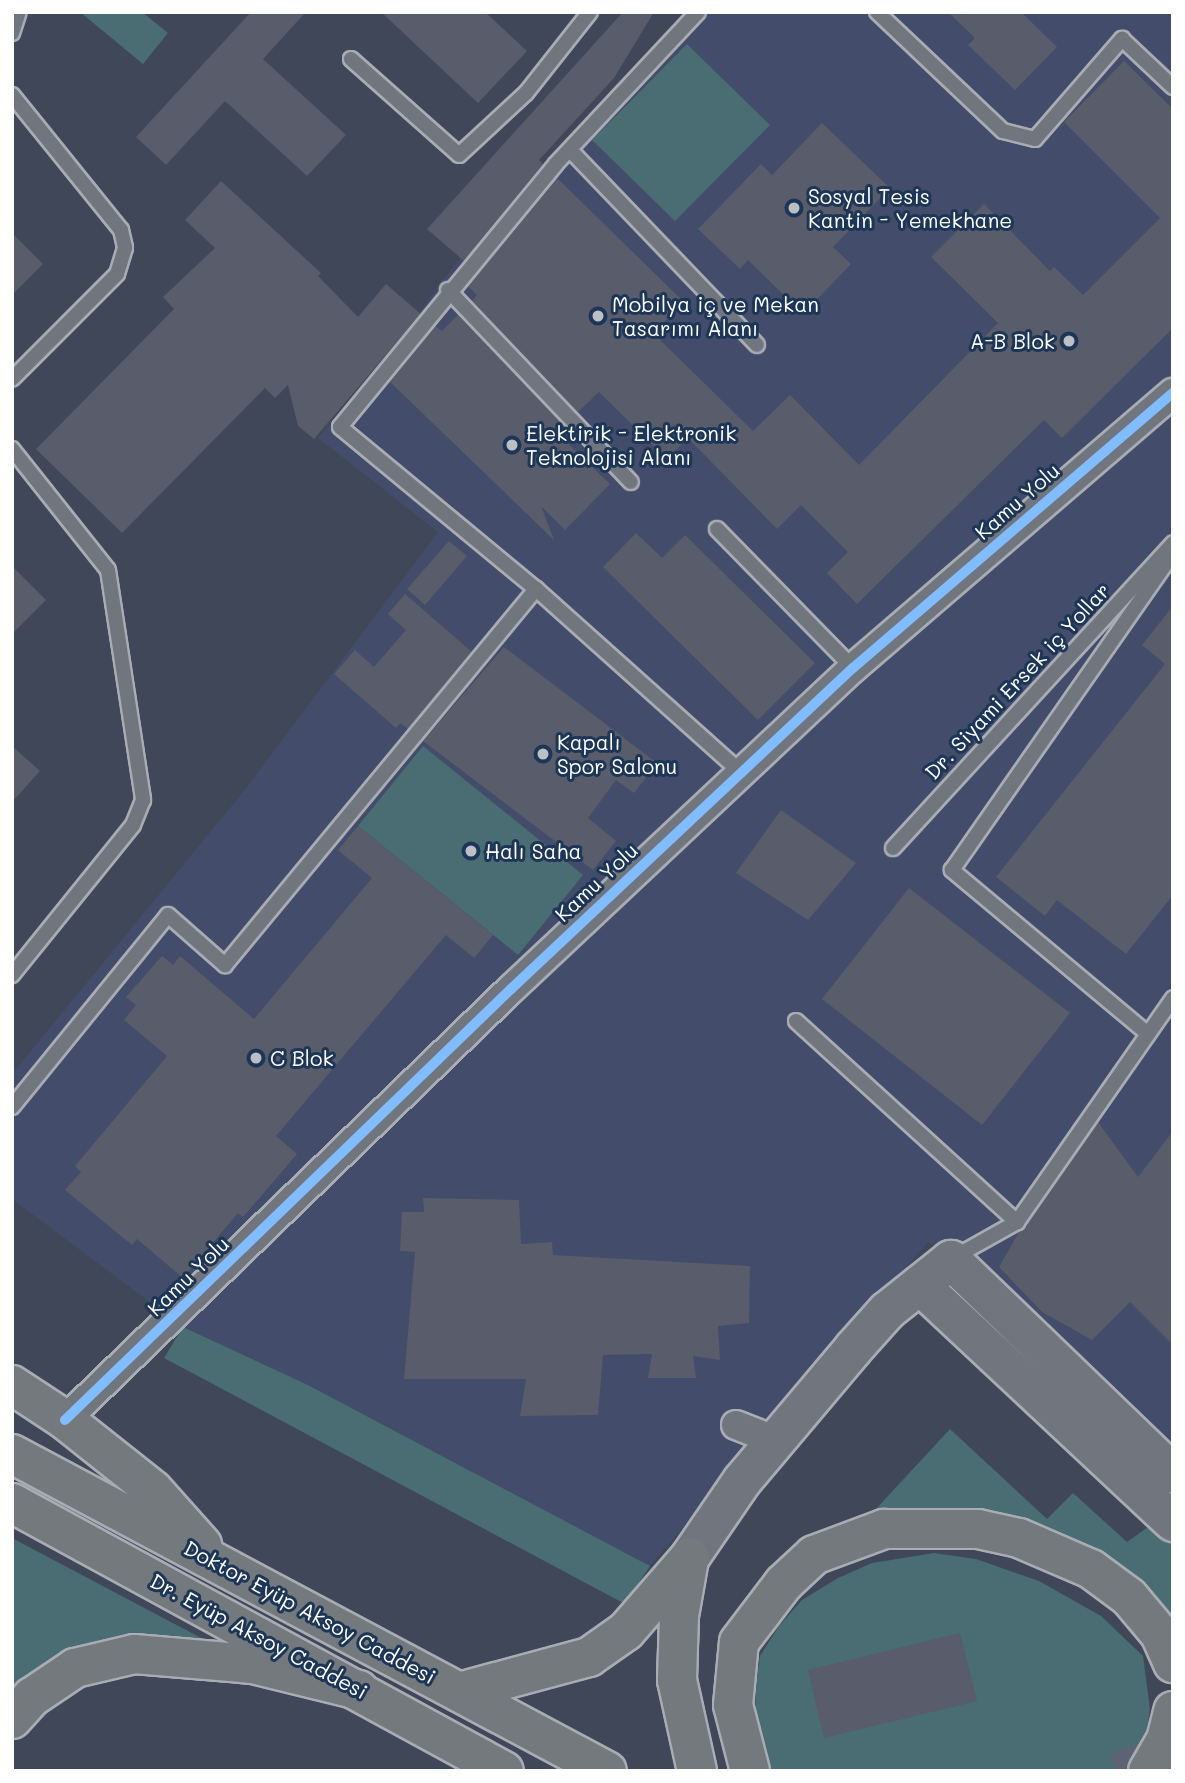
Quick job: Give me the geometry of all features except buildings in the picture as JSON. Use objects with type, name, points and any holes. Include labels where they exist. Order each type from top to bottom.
[{"type":"main road","points":[[460,1692],[589,1657],[626,1631],[690,1557],[775,1440],[887,1311],[951,1260],[1173,1474]]},
{"type":"main road","points":[[919,1285],[1171,1517]]},
{"type":"main road","points":[[12,1385],[65,1420],[153,1490],[217,1563]]},
{"type":"main road","name":"Doktor Eyüp Aksoy Caddesi","points":[[12,1454],[607,1771]]},
{"type":"main road","name":"Dr. Eyüp Aksoy Caddesi","points":[[12,1503],[504,1771]]},
{"type":"main road","points":[[750,1771],[733,1705],[739,1642],[784,1583],[814,1555],[884,1529],[978,1529],[1019,1538],[1091,1569],[1129,1597],[1160,1634],[1173,1663]]},
{"type":"main road","points":[[690,1557],[679,1616],[677,1680],[697,1771]]},
{"type":"main road","points":[[12,1719],[32,1698],[75,1668],[134,1654],[253,1664],[359,1690]]},
{"type":"main road","points":[[1148,1771],[1166,1740],[1173,1711]]},
{"type":"street","name":"Kamu Yolu","points":[[65,1420],[853,668],[1173,393]]},
{"type":"street","points":[[736,1425],[775,1440]]},
{"type":"lane","points":[[12,33],[19,12]]},
{"type":"lane","points":[[351,59],[459,155],[526,93],[590,12]]},
{"type":"lane","points":[[698,12],[570,150],[448,290],[340,427],[536,589],[741,772]]},
{"type":"lane","points":[[877,12],[1003,131],[1014,134],[1035,139],[1122,39],[1173,87]]},
{"type":"lane","points":[[12,94],[121,230],[125,248],[117,274],[12,379]]},
{"type":"lane","points":[[570,150],[757,345]]},
{"type":"lane","points":[[448,290],[631,482]]},
{"type":"lane","points":[[12,449],[108,570],[143,800],[133,825],[12,975]]},
{"type":"lane","points":[[717,529],[853,668]]},
{"type":"lane","name":"Dr. Siyami Ersek iç Yollar","points":[[893,848],[1173,543]]},
{"type":"lane","points":[[1148,1034],[952,870],[1173,554]]},
{"type":"lane","points":[[12,1107],[168,915],[225,965],[536,589]]},
{"type":"lane","points":[[951,1260],[1017,1222],[1173,998]]},
{"type":"lane","points":[[796,1021],[1017,1222]]},
{"type":"shaded area","points":[[690,12],[1173,12],[1173,981],[1136,1036],[1173,983],[1173,1446],[928,1242],[650,1566],[308,1385],[183,1327],[12,1199],[12,1074],[247,787],[438,532],[318,438],[364,387],[455,264]]},
{"type":"green space","points":[[80,12],[142,12],[168,33],[143,64]]},
{"type":"green space","points":[[687,44],[770,125],[675,221],[592,140]]},
{"type":"green space","name":"Halı Saha","points":[[423,746],[583,875],[518,955],[358,826]]},
{"type":"green space","points":[[183,1327],[308,1385],[650,1566],[625,1604],[164,1358]]},
{"type":"green space","points":[[950,1429],[1047,1519],[1073,1493],[1127,1542],[1152,1524],[1173,1543],[1173,1623],[1149,1590],[1109,1565],[962,1516],[875,1510]]},
{"type":"green space","points":[[12,1538],[205,1640],[209,1649],[12,1699]]},
{"type":"green space","points":[[934,1553],[976,1559],[1039,1581],[1101,1616],[1143,1656],[1150,1709],[1147,1729],[1124,1771],[768,1771],[757,1730],[755,1692],[760,1656],[779,1626],[802,1600],[838,1578],[872,1563]]},
{"type":"tunnel","points":[[1115,1771],[1173,1753]]},
{"type":"cycle path","points":[[65,1420],[511,989],[853,668],[1173,393]]},
{"type":"place","name":"Sosyal Tesis Kantin - Yemekhane","points":[[794,208]]},
{"type":"place","name":"Mobilya iç ve Mekan Tasarımı Alanı","points":[[598,316]]},
{"type":"place","name":"A-B Blok","points":[[1069,341]]},
{"type":"place","name":"Elektirik - Elektronik Teknolojisi Alanı","points":[[512,445]]},
{"type":"place","name":"Kapalı Spor Salonu","points":[[543,754]]},
{"type":"place","name":"Halı Saha","points":[[471,851]]},
{"type":"place","name":"C Blok","points":[[256,1058]]}]
